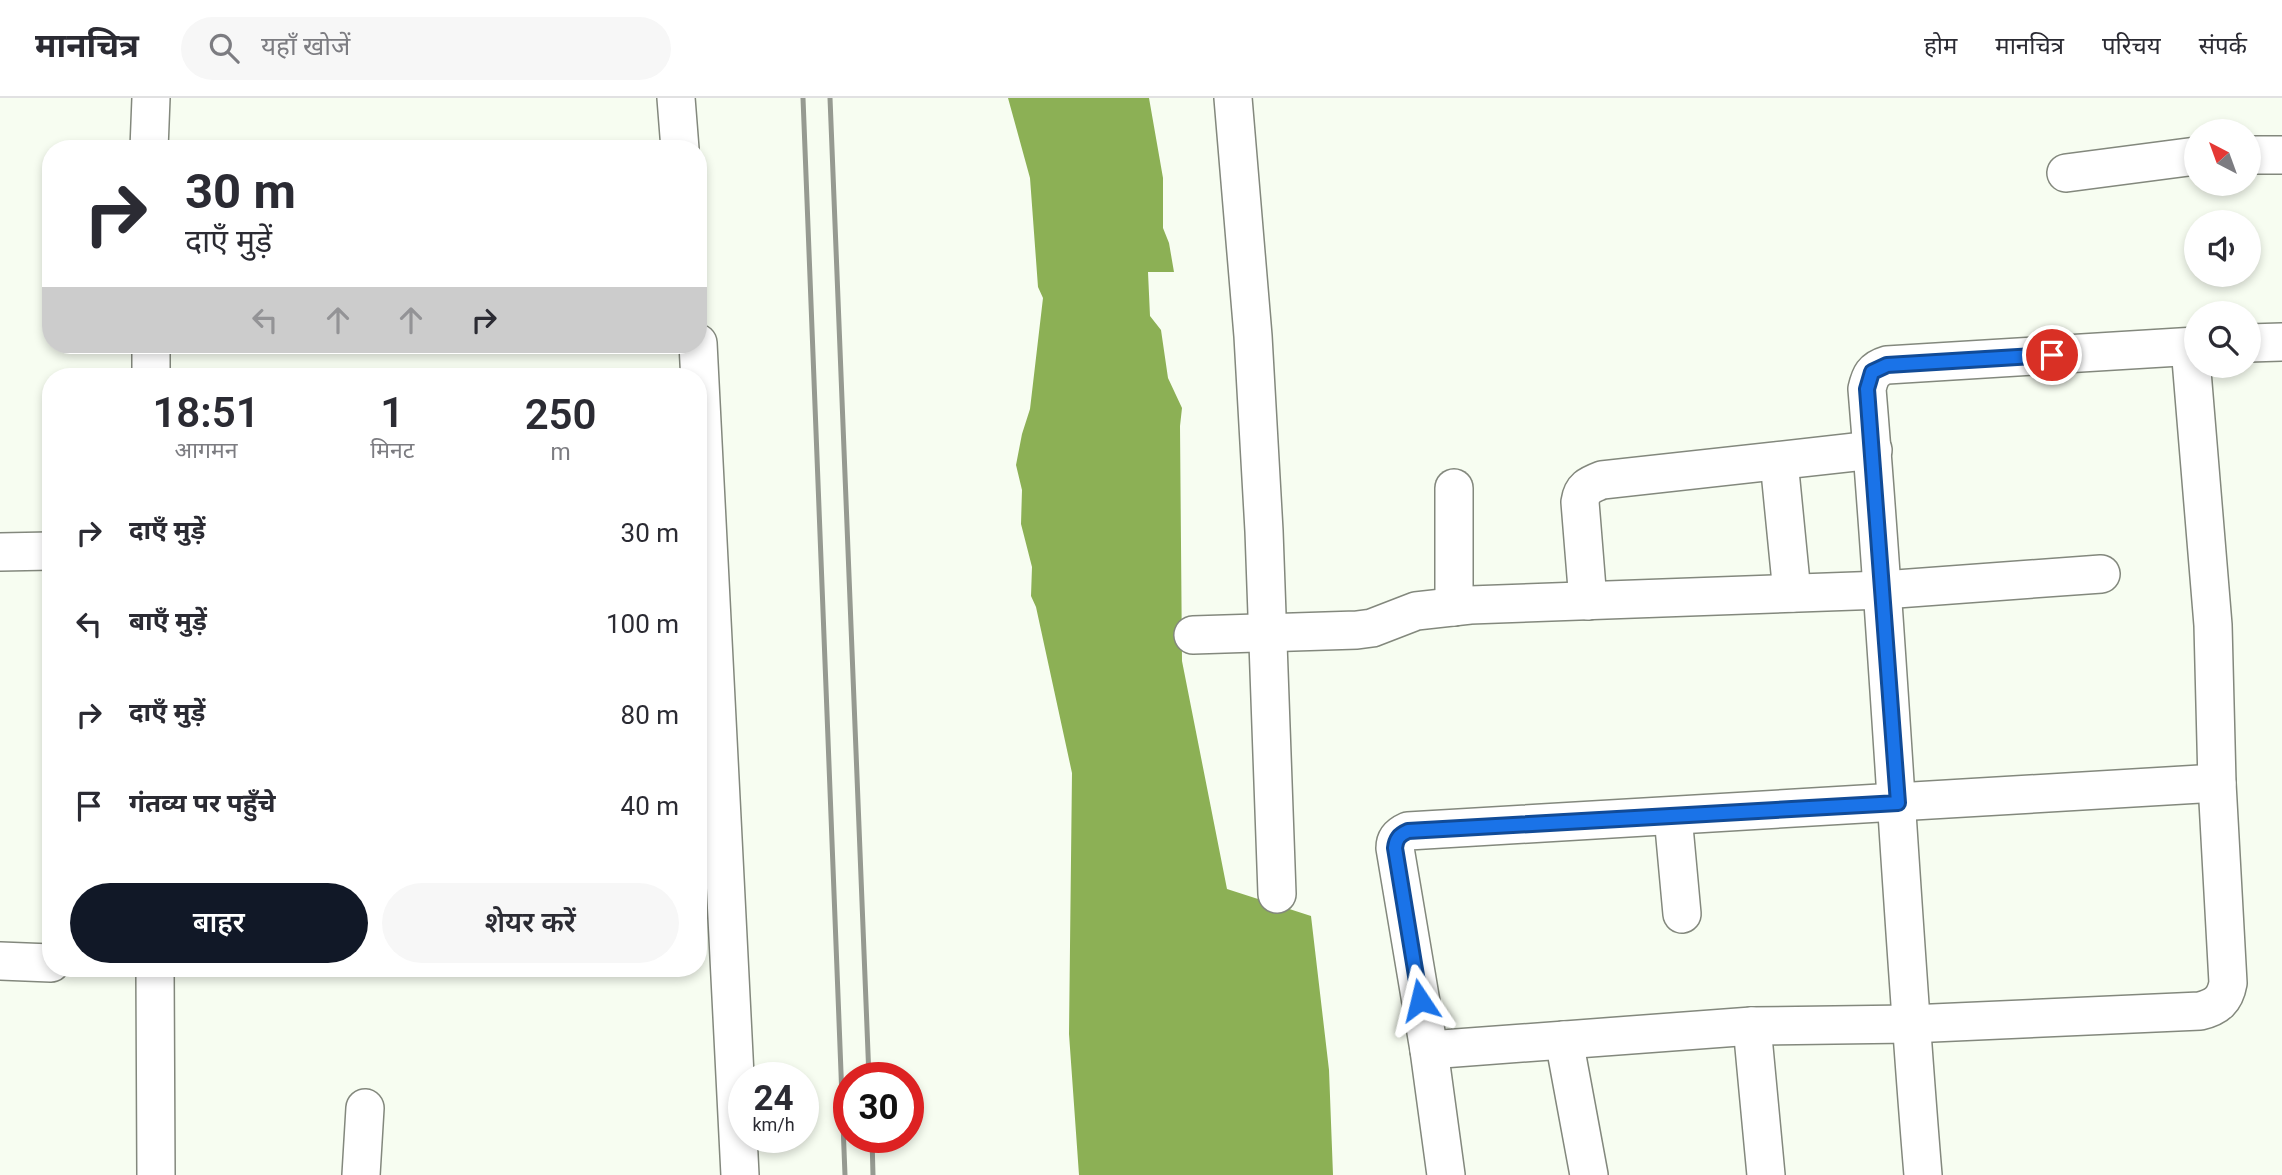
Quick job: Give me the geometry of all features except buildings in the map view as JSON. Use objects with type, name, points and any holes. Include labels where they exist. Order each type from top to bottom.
[{"type":"street","points":[[149,140],[151,98]]},
{"type":"street","points":[[676,98],[679,140]]},
{"type":"street","points":[[1233,98],[1253,336],[1268,632],[1277,894]]},
{"type":"street","points":[[2261,155],[2282,155]]},
{"type":"street","points":[[2066,173],[2184,158]]},
{"type":"street","points":[[2261,343],[2282,342]]},
{"type":"street","points":[[1923,1175],[1910,1024],[1898,803],[1867,389],[1872,372],[1887,365],[2184,347]]},
{"type":"street","points":[[1429,1050],[1752,1026],[1910,1024],[2200,1011],[2213,1007],[2223,999],[2228,983],[2217,783],[2213,625],[2195,378]]},
{"type":"street","points":[[1588,601],[1580,502],[1585,488],[1602,480],[1872,450]]},
{"type":"street","points":[[1779,461],[1792,593]]},
{"type":"street","points":[[1454,488],[1454,607]]},
{"type":"street","points":[[707,521],[740,1175]]},
{"type":"street","points":[[0,552],[42,551]]},
{"type":"street","points":[[1193,635],[1364,629],[1416,611],[1454,607],[1883,590],[2101,574]]},
{"type":"street","points":[[1446,1175],[1429,1050],[1395,848],[1398,837],[1408,831],[2217,783]]},
{"type":"street","points":[[1673,816],[1682,914]]},
{"type":"street","points":[[0,961],[42,963]]},
{"type":"street","points":[[155,977],[156,1175]]},
{"type":"street","points":[[1752,1026],[1766,1175]]},
{"type":"street","points":[[1564,1040],[1589,1175]]},
{"type":"street","points":[[361,1175],[365,1108]]},
{"type":"shaded area","points":[[1008,98],[1149,98],[1163,178],[1163,228],[1169,243],[1174,272],[1148,272],[1150,316],[1161,330],[1168,378],[1182,408],[1182,661],[1227,889],[1311,916],[1329,1070],[1333,1175],[1079,1175],[1069,1034],[1072,773],[1036,607],[1031,596],[1032,567],[1021,524],[1022,490],[1016,465],[1030,409],[1043,298],[1038,287],[1030,178]]},
{"type":"railway","points":[[803,98],[845,1175]]},
{"type":"railway","points":[[830,98],[868,1062]]},
{"type":"railway","points":[[872,1153],[873,1175]]},
{"type":"route","points":[[1420,1000],[1395,848],[1398,837],[1408,831],[1898,803],[1867,389],[1869,380],[1872,372],[1887,365],[2052,355]]}]
